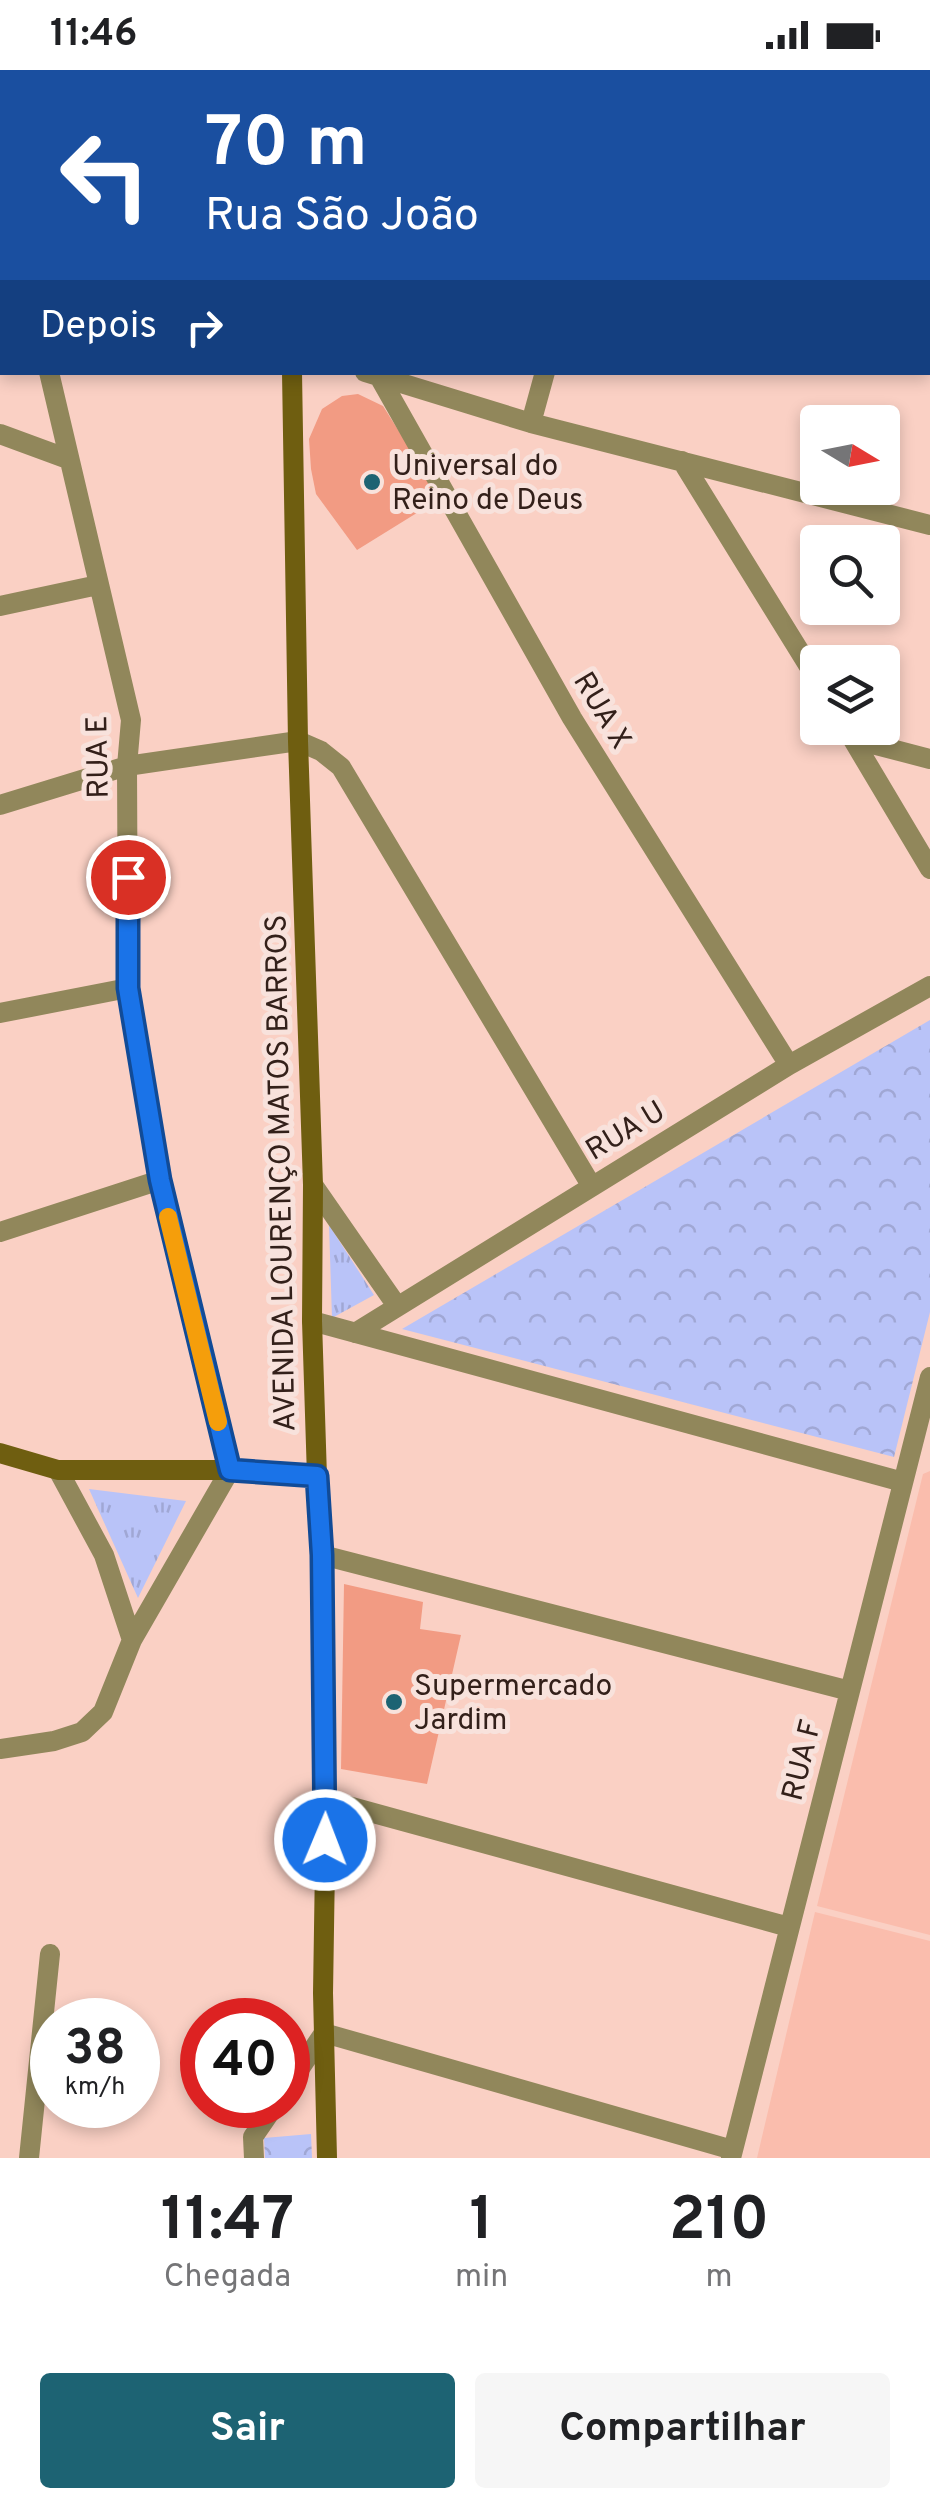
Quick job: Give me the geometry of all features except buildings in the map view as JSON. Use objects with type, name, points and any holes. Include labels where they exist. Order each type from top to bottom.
[{"type":"street","name":"RUA E","points":[[50,375],[131,720],[128,988],[160,1180],[230,1470]]},
{"type":"street","name":"AVENIDA LOURENÇO MATOS BARROS","points":[[292,375],[298,741],[313,1185],[312,1321],[322,1555],[327,2158]]},
{"type":"street","points":[[373,375],[531,423],[930,525]]},
{"type":"street","name":"RUA X","points":[[373,375],[572,718],[789,1065]]},
{"type":"street","points":[[531,423],[544,375]]},
{"type":"street","points":[[0,434],[68,459]]},
{"type":"street","points":[[682,461],[800,651]]},
{"type":"street","points":[[0,606],[98,584]]},
{"type":"street","points":[[0,805],[128,766],[298,741],[320,751],[342,767],[592,1186]]},
{"type":"street","points":[[857,745],[930,868]]},
{"type":"street","points":[[887,745],[930,759]]},
{"type":"street","name":"RUA U","points":[[355,1333],[789,1065],[930,986]]},
{"type":"street","points":[[0,1014],[128,988]]},
{"type":"street","points":[[0,1232],[160,1180]]},
{"type":"street","points":[[313,1185],[396,1306]]},
{"type":"street","points":[[312,1321],[903,1482]]},
{"type":"street","name":"RUA F","points":[[732,2154],[930,1377]]},
{"type":"street","points":[[0,1453],[58,1470],[230,1470],[317,1476]]},
{"type":"street","points":[[58,1470],[104,1555],[132,1640]]},
{"type":"street","points":[[0,1749],[54,1741],[82,1732],[103,1712],[132,1640],[230,1470]]},
{"type":"street","points":[[322,1555],[850,1691]]},
{"type":"street","points":[[326,1800],[790,1927]]},
{"type":"street","points":[[29,2158],[50,1954]]},
{"type":"street","points":[[310,2054],[324,2033],[732,2154]]},
{"type":"street","points":[[254,2158],[254,2136],[259,2128]]},
{"type":"shaded area","points":[[930,1471],[930,1935],[817,1906],[923,1474]]},
{"type":"shaded area","points":[[815,1912],[930,1941],[930,2158],[757,2158]]},
{"type":"green space","points":[[930,1020],[930,1312],[894,1457],[402,1329]]},
{"type":"green space","points":[[329,1225],[374,1295],[332,1318]]},
{"type":"green space","points":[[89,1489],[186,1501],[138,1598]]},
{"type":"green space","points":[[311,2134],[312,2158],[265,2158],[264,2138]]},
{"type":"slow traffic","points":[[168,1217],[218,1422]]},
{"type":"place","name":"Universal do Reino de Deus","points":[[372,482]]},
{"type":"place","name":"Supermercado Jardim","points":[[394,1702]]},
{"type":"route","points":[[128,877],[128,988],[160,1180],[230,1470],[317,1476],[322,1555],[325,1840]]}]
